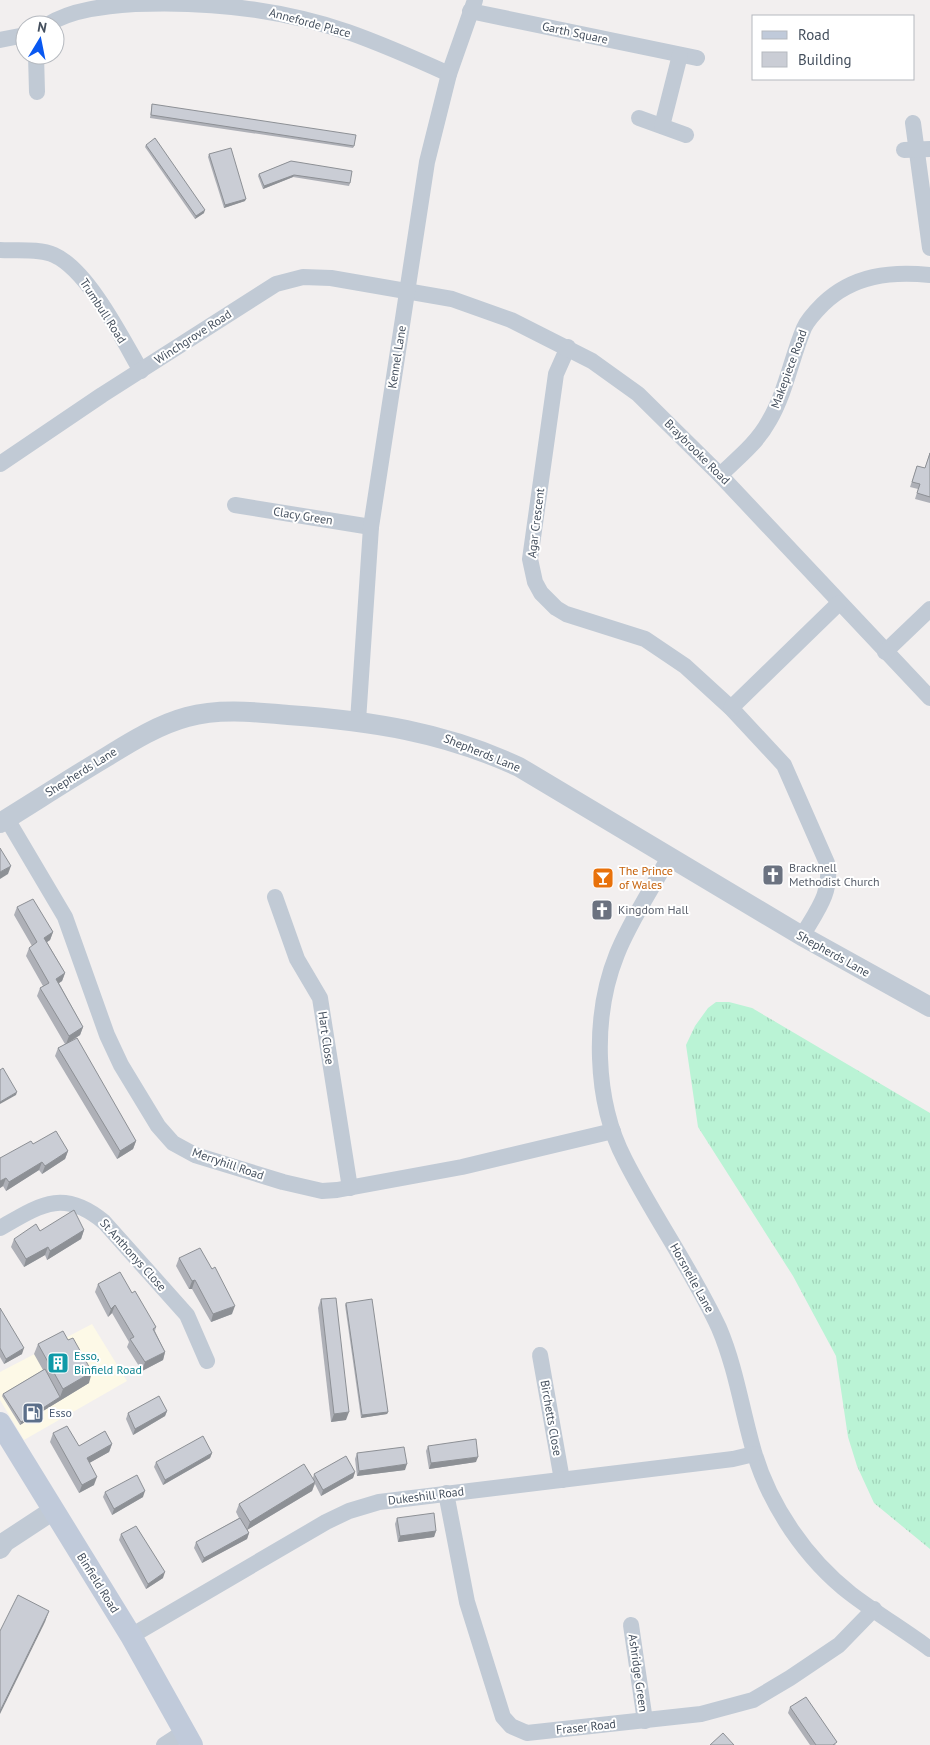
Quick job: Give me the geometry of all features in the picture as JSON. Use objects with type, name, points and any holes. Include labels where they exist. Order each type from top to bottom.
[{"type":"main road","name":"Binfield Road","points":[[0,1424],[131,1636],[188,1738]]},
{"type":"street","name":"Anneforde Place","points":[[65,17],[73,14],[122,5],[186,3],[249,9],[297,18],[346,32],[449,74]]},
{"type":"street","name":"Garth Square","points":[[472,6],[697,58]]},
{"type":"street","name":"Kennel Lane","points":[[358,721],[371,526],[427,162],[449,74],[472,6]]},
{"type":"street","points":[[0,40],[15,37]]},
{"type":"street","points":[[662,126],[680,55]]},
{"type":"street","points":[[36,65],[37,92]]},
{"type":"street","points":[[639,118],[686,135]]},
{"type":"street","points":[[913,123],[930,248]]},
{"type":"street","name":"Trumbull Road","points":[[0,250],[52,254],[73,266],[86,282],[141,371]]},
{"type":"street","name":"Makepiece Road","points":[[720,475],[754,443],[769,421],[785,387],[805,326],[827,300],[841,290],[871,277],[902,273],[930,275]]},
{"type":"street","name":"Winchgrove Road","points":[[0,464],[264,290],[289,280],[303,277],[331,278],[407,291]]},
{"type":"street","name":"Braybrooke Road","points":[[407,291],[452,299],[482,308],[533,329],[568,347],[638,394],[720,475],[930,698]]},
{"type":"street","name":"Agar Crescent","points":[[568,347],[556,374],[530,559],[535,582],[548,601],[566,614],[645,639],[685,666],[731,708],[784,765],[827,862],[829,872],[827,892],[802,936]]},
{"type":"street","name":"Clacy Green","points":[[235,505],[371,526]]},
{"type":"street","points":[[731,708],[839,603]]},
{"type":"street","points":[[885,652],[930,609]]},
{"type":"street","name":"Shepherds Lane","points":[[4,821],[125,745],[187,717],[211,713],[253,712],[358,721],[436,735],[501,758],[519,767],[802,936],[930,1007]]},
{"type":"street","name":"Merryhill Road","points":[[4,821],[49,886],[65,917],[76,944],[94,1003],[117,1057],[158,1126],[173,1143],[195,1155],[223,1165],[322,1191],[350,1188],[462,1167],[612,1131]]},
{"type":"street","name":"Horsneile Lane","points":[[669,858],[617,955],[605,1000],[603,1088],[612,1131],[624,1159],[706,1300],[721,1334],[734,1372],[754,1454],[776,1504],[802,1544],[833,1578],[874,1610],[930,1649]]},
{"type":"street","name":"Hart Close","points":[[274,897],[297,959],[320,998],[350,1188]]},
{"type":"street","name":"St Anthonys Close","points":[[0,1228],[38,1206],[54,1202],[77,1204],[92,1212],[104,1222],[188,1315],[207,1361]]},
{"type":"street","name":"Birchetts Close","points":[[540,1356],[562,1480]]},
{"type":"street","name":"Dukeshill Road","points":[[131,1636],[349,1510],[379,1502],[733,1459],[754,1454]]},
{"type":"street","name":"Fraser Road","points":[[446,1493],[467,1602],[506,1723],[527,1733],[645,1720],[726,1708],[766,1693],[839,1645],[874,1610]]},
{"type":"street","points":[[0,1549],[5,1542],[52,1511]]},
{"type":"street","name":"Ashridge Green","points":[[631,1624],[645,1720]]},
{"type":"street","points":[[164,1745],[188,1738]]},
{"type":"shaded area","points":[[92,1324],[127,1381],[24,1440],[0,1400],[0,1372]]},
{"type":"green space","points":[[716,1002],[729,1002],[752,1008],[930,1113],[930,1549],[874,1503],[857,1466],[848,1437],[836,1356],[793,1276],[698,1127],[686,1045],[695,1026],[708,1008]]},
{"type":"building","points":[[152,104],[356,135],[354,146],[151,115]]},
{"type":"building","points":[[155,138],[205,210],[196,216],[146,145]]},
{"type":"building","points":[[231,148],[246,199],[225,205],[209,154]]},
{"type":"building","points":[[291,161],[352,171],[350,183],[294,175],[264,186],[259,174]]},
{"type":"building","points":[[930,453],[930,497],[917,493],[920,484],[912,482],[917,466],[925,468]]},
{"type":"building","points":[[0,848],[11,866],[0,872]]},
{"type":"building","points":[[33,899],[53,932],[44,938],[65,973],[56,979],[83,1027],[69,1036],[40,988],[49,983],[29,948],[37,942],[17,907]]},
{"type":"building","points":[[77,1038],[136,1141],[120,1151],[58,1048]]},
{"type":"building","points":[[3,1068],[17,1092],[0,1102],[0,1070]]},
{"type":"building","points":[[56,1131],[68,1151],[45,1166],[42,1162],[9,1182],[6,1178],[0,1181],[0,1158],[31,1141],[33,1144]]},
{"type":"building","points":[[74,1210],[84,1230],[50,1251],[48,1247],[26,1259],[14,1239],[36,1224],[40,1231]]},
{"type":"building","points":[[200,1248],[212,1269],[215,1267],[235,1306],[213,1314],[195,1280],[192,1281],[179,1258]]},
{"type":"building","points":[[120,1272],[132,1293],[135,1291],[156,1327],[153,1329],[165,1352],[145,1362],[130,1339],[134,1337],[115,1305],[111,1309],[98,1284]]},
{"type":"building","points":[[336,1298],[349,1412],[334,1414],[321,1299]]},
{"type":"building","points":[[372,1299],[388,1412],[362,1415],[346,1303]]},
{"type":"building","points":[[0,1308],[24,1348],[6,1359],[0,1348]]},
{"type":"building","name":"Esso, Binfield Road","points":[[63,1331],[68,1340],[73,1338],[92,1372],[63,1389],[38,1344]]},
{"type":"building","points":[[45,1369],[60,1397],[21,1422],[3,1394]]},
{"type":"building","points":[[159,1396],[167,1411],[135,1429],[128,1413]]},
{"type":"building","points":[[67,1426],[79,1446],[105,1431],[112,1444],[87,1458],[97,1477],[82,1485],[53,1433]]},
{"type":"building","points":[[203,1436],[212,1453],[165,1480],[156,1462]]},
{"type":"building","points":[[476,1439],[478,1457],[431,1463],[428,1446]]},
{"type":"building","points":[[404,1447],[407,1464],[359,1471],[357,1453]]},
{"type":"building","points":[[346,1456],[355,1472],[323,1490],[314,1474]]},
{"type":"building","points":[[304,1464],[315,1482],[250,1522],[239,1504]]},
{"type":"building","points":[[137,1475],[145,1491],[114,1509],[105,1492]]},
{"type":"building","points":[[434,1513],[436,1531],[400,1536],[397,1518]]},
{"type":"building","points":[[240,1518],[249,1533],[204,1558],[196,1542]]},
{"type":"building","points":[[136,1526],[165,1572],[148,1584],[121,1534]]},
{"type":"building","points":[[18,1595],[49,1611],[0,1711],[0,1631]]},
{"type":"building","points":[[806,1697],[837,1742],[833,1745],[816,1745],[790,1707]]},
{"type":"building","points":[[723,1733],[734,1745],[710,1745]]},
{"type":"place","name":"Bracknell Methodist Church","points":[[773,875]]},
{"type":"place","name":"The Prince of Wales","points":[[603,878]]},
{"type":"place","name":"Kingdom Hall","points":[[602,910]]},
{"type":"place","name":"Esso, Binfield Road","points":[[58,1363]]},
{"type":"place","name":"Esso","points":[[33,1413]]}]
